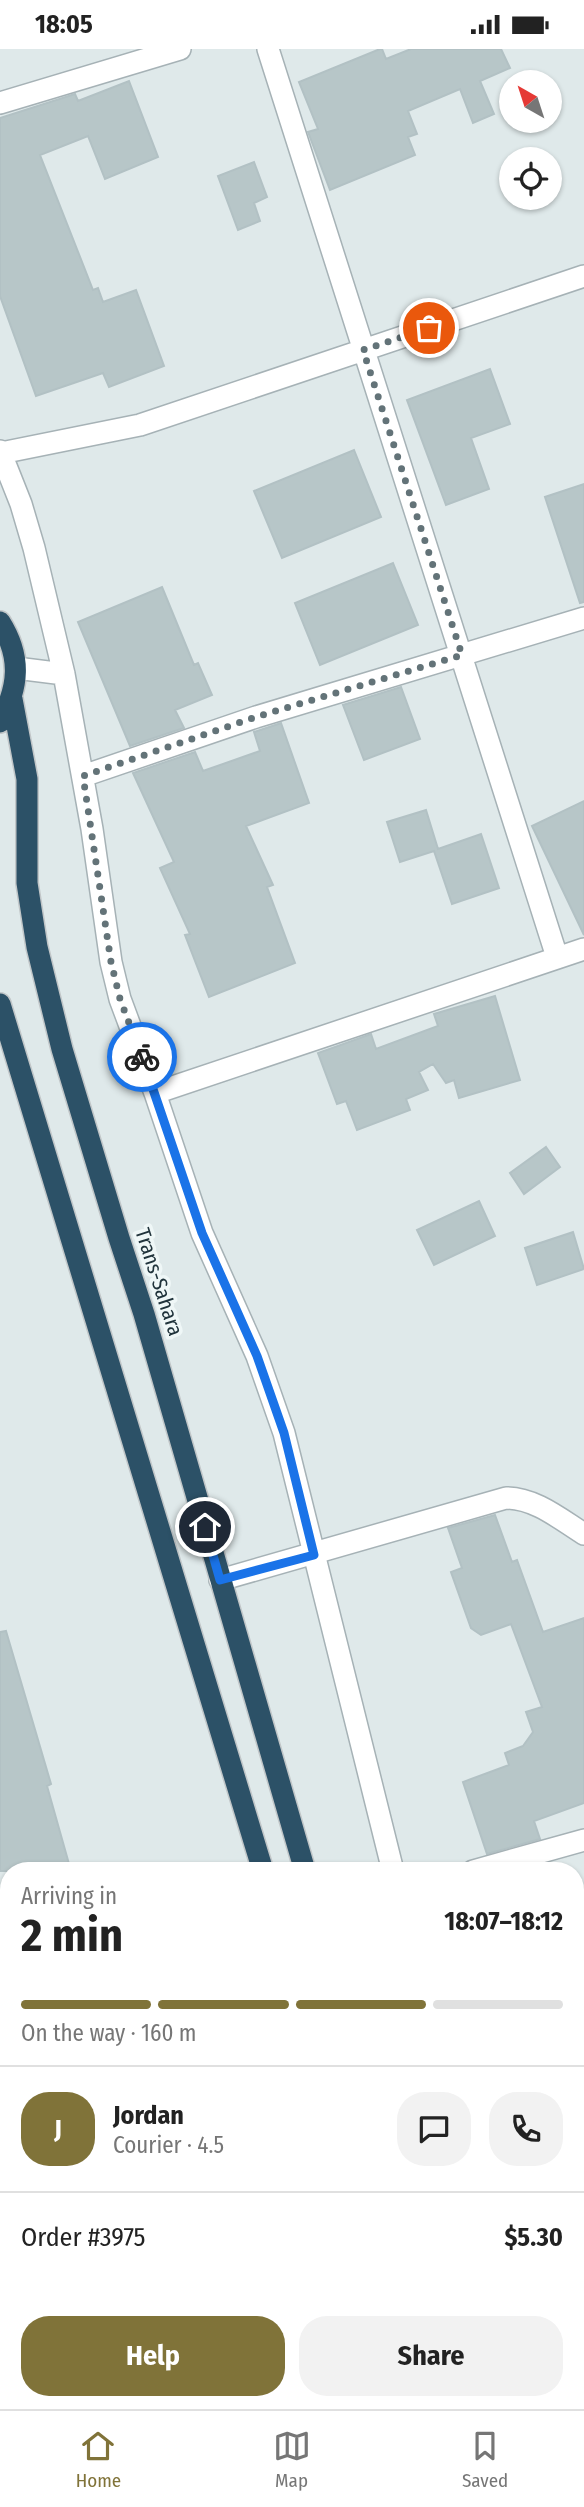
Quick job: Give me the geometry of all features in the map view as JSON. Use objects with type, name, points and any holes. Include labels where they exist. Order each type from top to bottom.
[{"type":"highway","points":[[0,622],[9,637],[16,668],[12,699],[0,722]]},
{"type":"highway","name":"Trans-Sahara","points":[[12,699],[27,779],[27,883],[40,960],[62,1049],[144,1314],[220,1580],[268,1735],[303,1862]]},
{"type":"highway","points":[[0,1004],[260,1862]]},
{"type":"street","points":[[0,103],[180,49]]},
{"type":"street","points":[[268,49],[557,957]]},
{"type":"street","points":[[391,1862],[284,1433],[257,1356],[202,1233],[120,999],[64,674],[34,548],[21,504],[0,452],[140,425],[584,277]]},
{"type":"street","points":[[83,776],[256,717],[584,618]]},
{"type":"street","points":[[16,668],[64,674]]},
{"type":"street","points":[[155,1093],[584,949]]},
{"type":"street","points":[[220,1580],[506,1498],[520,1498],[542,1508],[584,1534]]},
{"type":"street","points":[[505,1862],[584,1840]]},
{"type":"building","points":[[380,49],[386,59],[411,49],[501,49],[510,68],[499,70],[499,73],[480,81],[494,114],[473,123],[460,89],[408,111],[417,134],[408,137],[415,155],[330,190],[308,132],[318,129],[299,82]]},
{"type":"building","points":[[129,81],[158,157],[105,179],[88,136],[40,155],[93,290],[98,288],[103,302],[136,290],[164,366],[109,387],[103,373],[36,396],[0,296],[0,118],[75,94],[78,101]]},
{"type":"building","points":[[254,162],[267,197],[254,203],[260,221],[238,230],[218,176]]},
{"type":"building","points":[[490,369],[510,424],[471,438],[489,489],[446,505],[407,400]]},
{"type":"building","points":[[354,450],[381,517],[282,558],[254,491]]},
{"type":"building","points":[[584,484],[584,602],[580,603],[545,497]]},
{"type":"building","points":[[393,563],[418,625],[320,665],[295,603]]},
{"type":"building","points":[[162,587],[194,665],[198,663],[212,695],[175,710],[184,728],[130,746],[78,622]]},
{"type":"building","points":[[401,687],[420,739],[364,760],[343,705]]},
{"type":"building","points":[[281,723],[309,803],[246,826],[273,885],[267,887],[295,963],[209,997],[185,935],[190,934],[160,868],[174,862],[133,773],[195,752],[203,771],[260,751],[254,732]]},
{"type":"building","points":[[584,801],[584,935],[532,826]]},
{"type":"building","points":[[426,810],[438,849],[481,834],[499,888],[452,904],[434,851],[400,862],[387,822]]},
{"type":"building","points":[[495,996],[520,1080],[459,1098],[454,1080],[446,1083],[433,1064],[419,1072],[428,1090],[406,1099],[410,1110],[357,1130],[346,1101],[337,1104],[318,1053],[371,1034],[376,1049],[438,1026],[434,1014]]},
{"type":"building","points":[[546,1147],[560,1167],[524,1194],[510,1173]]},
{"type":"building","points":[[479,1201],[495,1236],[434,1265],[417,1230]]},
{"type":"building","points":[[573,1232],[584,1269],[537,1285],[525,1248]]},
{"type":"building","points":[[495,1515],[512,1562],[517,1560],[543,1632],[584,1618],[584,1803],[534,1821],[540,1839],[487,1854],[463,1782],[509,1765],[505,1753],[523,1746],[533,1732],[526,1712],[542,1707],[511,1624],[481,1635],[471,1628],[451,1572],[462,1568],[448,1528]]},
{"type":"building","points":[[6,1631],[51,1784],[47,1786],[68,1862],[0,1862],[0,1632]]},
{"type":"way so far","points":[[142,1057],[120,999],[111,962],[83,776],[256,717],[462,655],[363,350],[429,328]]},
{"type":"route","points":[[142,1057],[202,1233],[257,1356],[284,1433],[314,1555],[220,1580],[205,1527]]}]
